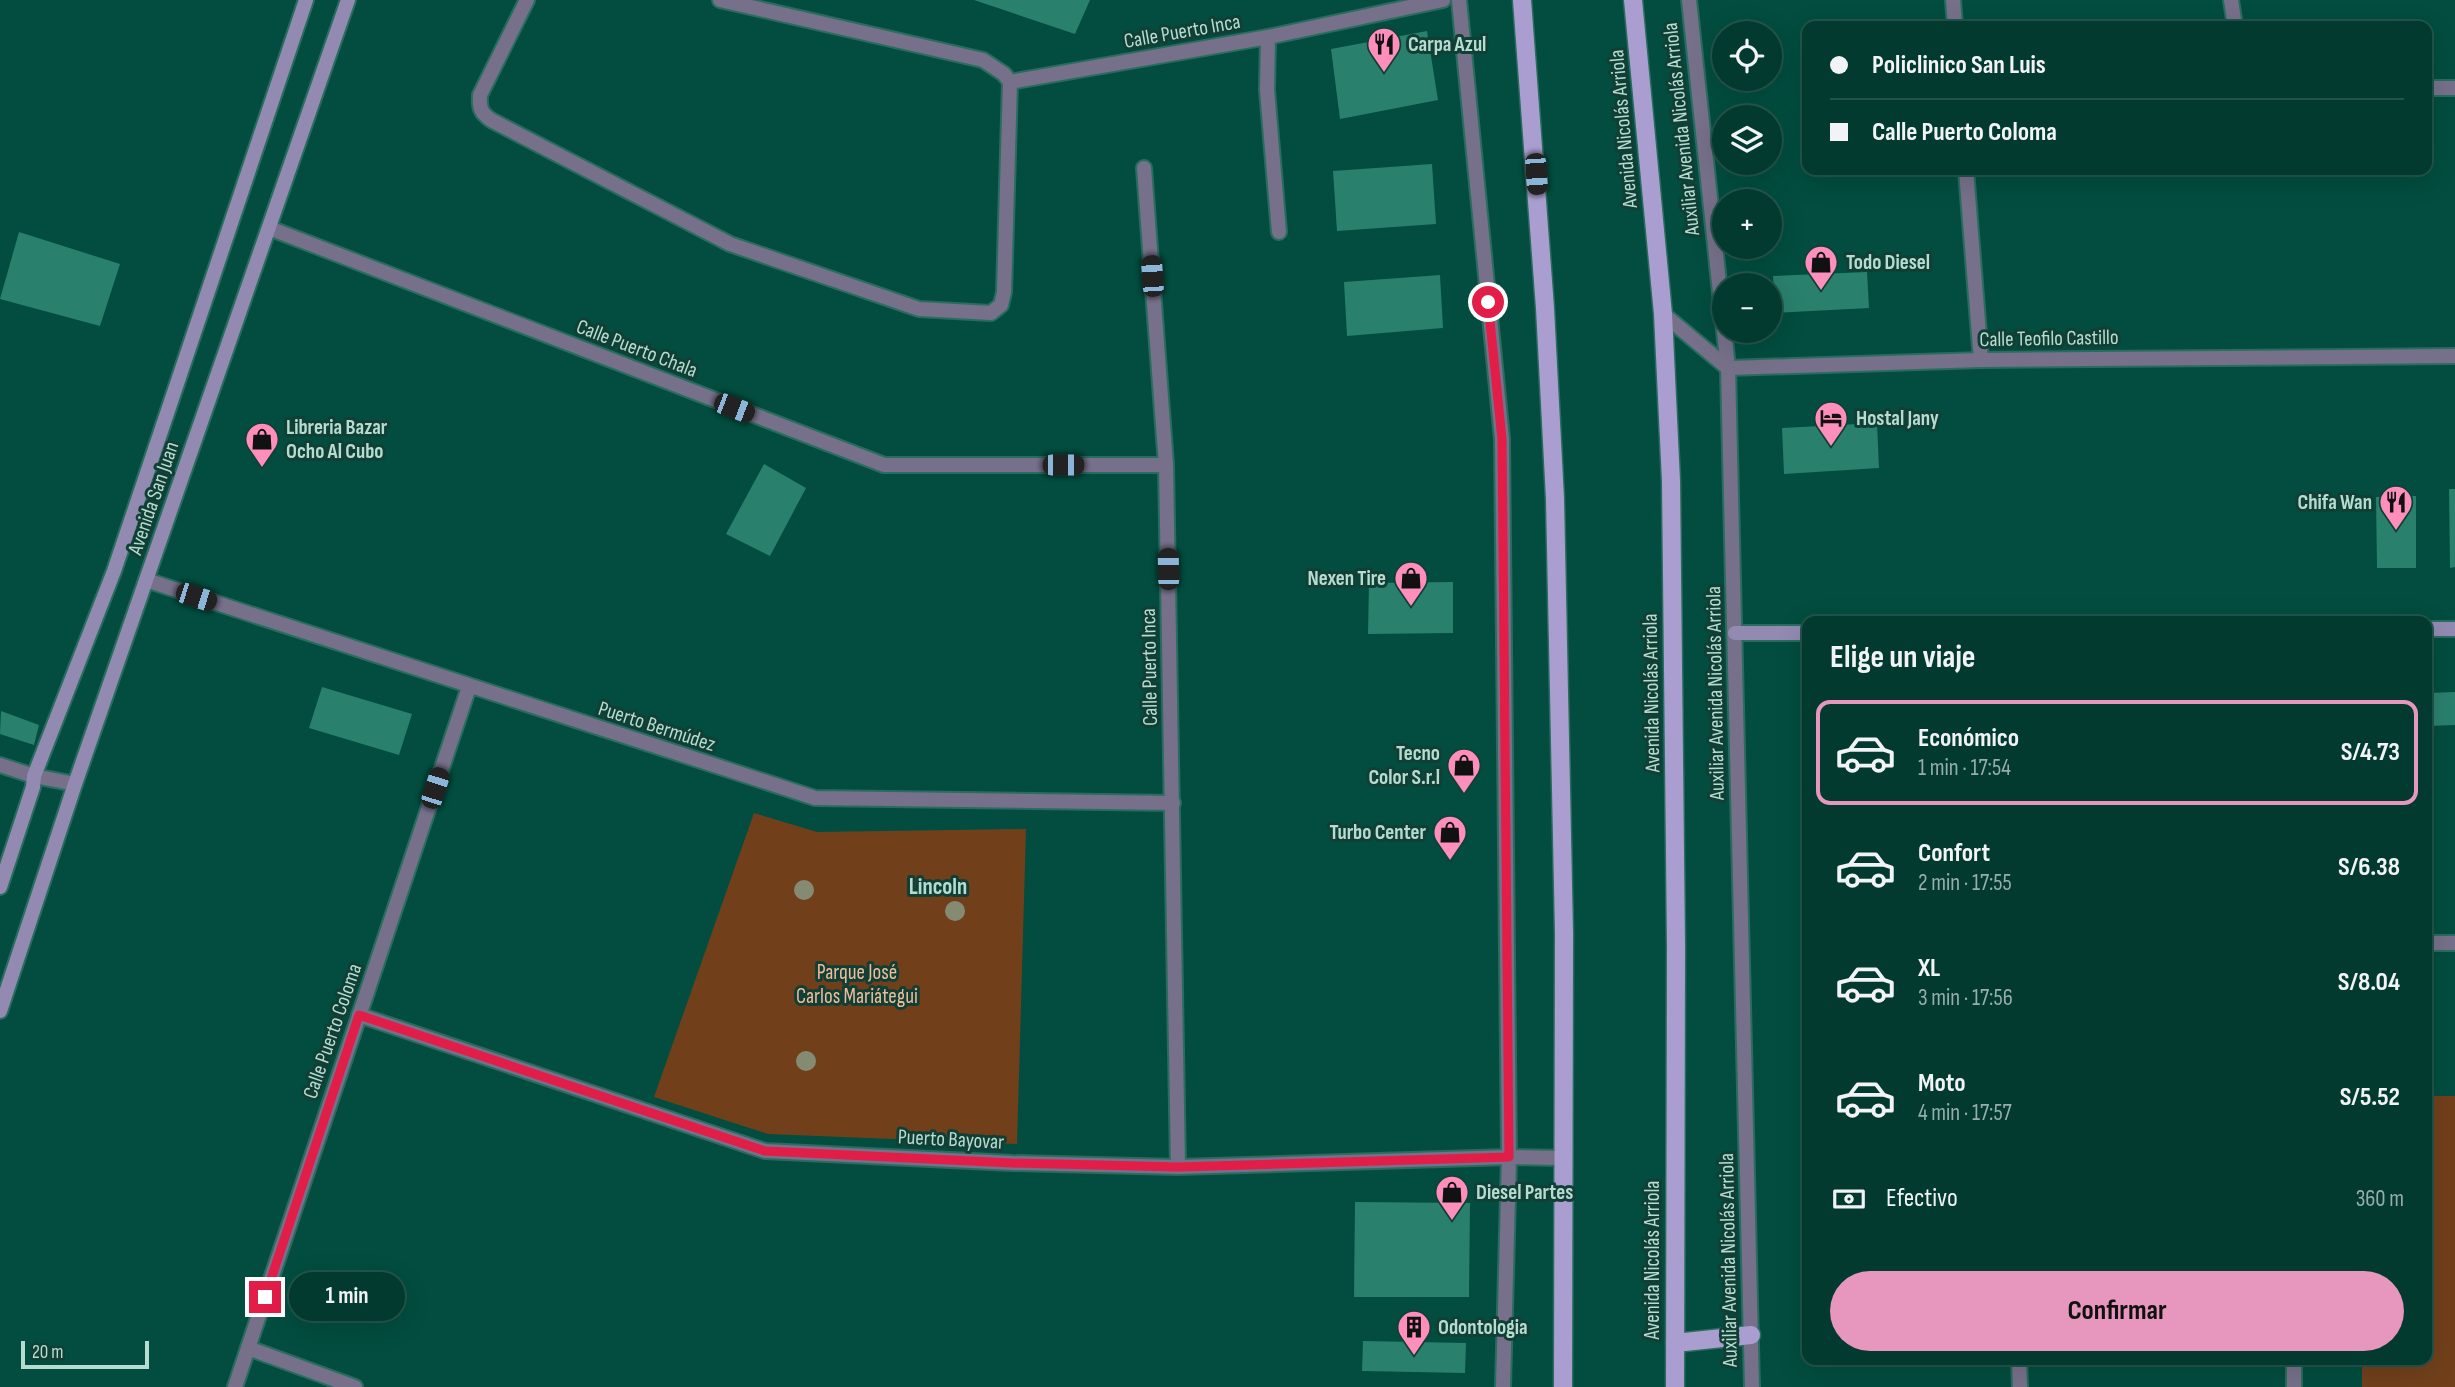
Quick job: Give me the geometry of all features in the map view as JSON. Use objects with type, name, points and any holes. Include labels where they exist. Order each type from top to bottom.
[{"type":"main road","points":[[1522,0],[1542,268],[1555,499],[1564,933],[1563,1387]]},
{"type":"main road","name":"Avenida Nicolás Arriola","points":[[1633,0],[1663,314],[1671,481],[1675,1387]]},
{"type":"main road","points":[[1675,1343],[1751,1335]]},
{"type":"street","name":"Avenida San Juan","points":[[0,887],[34,776],[114,571],[306,0]]},
{"type":"street","name":"Avenida San Juan","points":[[0,1011],[75,784],[348,0]]},
{"type":"street","points":[[527,0],[480,95],[479,106],[483,114],[730,244],[919,309],[991,313],[1001,305],[1004,292],[1010,82],[1004,74],[983,60],[720,0]]},
{"type":"street","name":"Calle Puerto Inca","points":[[1010,82],[1268,37],[1443,0]]},
{"type":"street","points":[[1459,0],[1502,439],[1509,1157],[1503,1387]]},
{"type":"street","name":"Auxiliar Avenida Nicolás Arriola","points":[[1689,0],[1728,368],[1752,1387]]},
{"type":"street","points":[[1953,0],[1955,21]]},
{"type":"street","points":[[2231,0],[2234,21]]},
{"type":"street","points":[[1268,37],[1267,90],[1279,232]]},
{"type":"street","points":[[2432,88],[2455,88]]},
{"type":"street","name":"Calle Puerto Inca","points":[[1144,167],[1166,465],[1178,1167]]},
{"type":"street","points":[[1966,175],[1981,360]]},
{"type":"street","name":"Calle Puerto Chala","points":[[269,228],[884,466],[1166,465]]},
{"type":"street","points":[[1663,314],[1728,368]]},
{"type":"street","name":"Calle Teofilo Castillo","points":[[1728,368],[1981,360],[2455,356]]},
{"type":"street","name":"Puerto Bermúdez","points":[[146,580],[815,798],[1173,803]]},
{"type":"street","points":[[2432,629],[2455,629]]},
{"type":"street","points":[[1735,633],[1802,633]]},
{"type":"street","name":"Calle Puerto Coloma","points":[[234,1387],[469,687]]},
{"type":"street","points":[[0,765],[34,776],[75,784]]},
{"type":"street","points":[[2432,943],[2455,943]]},
{"type":"street","name":"Puerto Bayovar","points":[[359,1015],[765,1151],[1012,1163],[1178,1167],[1509,1157],[1562,1158]]},
{"type":"street","points":[[247,1348],[355,1387]]},
{"type":"street","points":[[2020,1365],[2020,1387]]},
{"type":"street","points":[[2294,1365],[2294,1387]]},
{"type":"green space","name":"Parque José Carlos Mariátegui","points":[[754,813],[817,832],[1026,829],[1017,1144],[768,1134],[654,1097]]},
{"type":"green space","points":[[2432,1096],[2455,1096],[2455,1387],[2362,1387],[2362,1365],[2432,1365]]},
{"type":"building","points":[[974,0],[1090,0],[1075,34]]},
{"type":"building","name":"Carpa Azul","points":[[1427,31],[1438,100],[1340,119],[1331,49]]},
{"type":"building","points":[[1432,164],[1436,224],[1337,231],[1333,171]]},
{"type":"building","points":[[19,232],[120,264],[100,326],[0,299]]},
{"type":"building","name":"Todo Diesel","points":[[1867,272],[1869,308],[1782,313],[1782,276]]},
{"type":"building","points":[[1440,275],[1443,328],[1347,336],[1344,282]]},
{"type":"building","name":"Hostal Jany","points":[[1877,423],[1879,468],[1784,474],[1782,428]]},
{"type":"building","points":[[764,464],[806,488],[770,556],[726,534]]},
{"type":"building","points":[[2449,489],[2455,489],[2455,567],[2450,568]]},
{"type":"building","name":"Chifa Wan","points":[[2416,496],[2416,568],[2377,568],[2376,497]]},
{"type":"building","name":"Nexen Tire","points":[[1453,582],[1453,633],[1368,634],[1369,583]]},
{"type":"building","points":[[322,687],[412,714],[399,755],[309,728]]},
{"type":"building","points":[[2455,692],[2455,725],[2432,726],[2432,693]]},
{"type":"building","points":[[1,711],[39,725],[34,745],[0,734]]},
{"type":"building","points":[[1355,1202],[1470,1203],[1469,1297],[1354,1297]]},
{"type":"building","name":"Odontologia","points":[[1363,1341],[1466,1343],[1465,1373],[1362,1371]]},
{"type":"place","name":"Carpa Azul","points":[[1384,74]]},
{"type":"place","name":"Todo Diesel","points":[[1821,292]]},
{"type":"place","name":"Hostal Jany","points":[[1831,448]]},
{"type":"place","name":"Libreria Bazar Ocho Al Cubo","points":[[262,469]]},
{"type":"place","name":"Chifa Wan","points":[[2396,532]]},
{"type":"place","name":"Nexen Tire","points":[[1411,608]]},
{"type":"place","name":"Tecno Color S.r.l","points":[[1464,795]]},
{"type":"place","name":"Turbo Center","points":[[1450,862]]},
{"type":"place","name":"Diesel Partes","points":[[1452,1222]]},
{"type":"place","name":"Odontologia","points":[[1414,1357]]},
{"type":"district","name":"Lincoln","points":[[938,886]]},
{"type":"route","points":[[265,1297],[359,1015],[765,1151],[1012,1163],[1178,1167],[1509,1157],[1502,439],[1488,302]]}]
